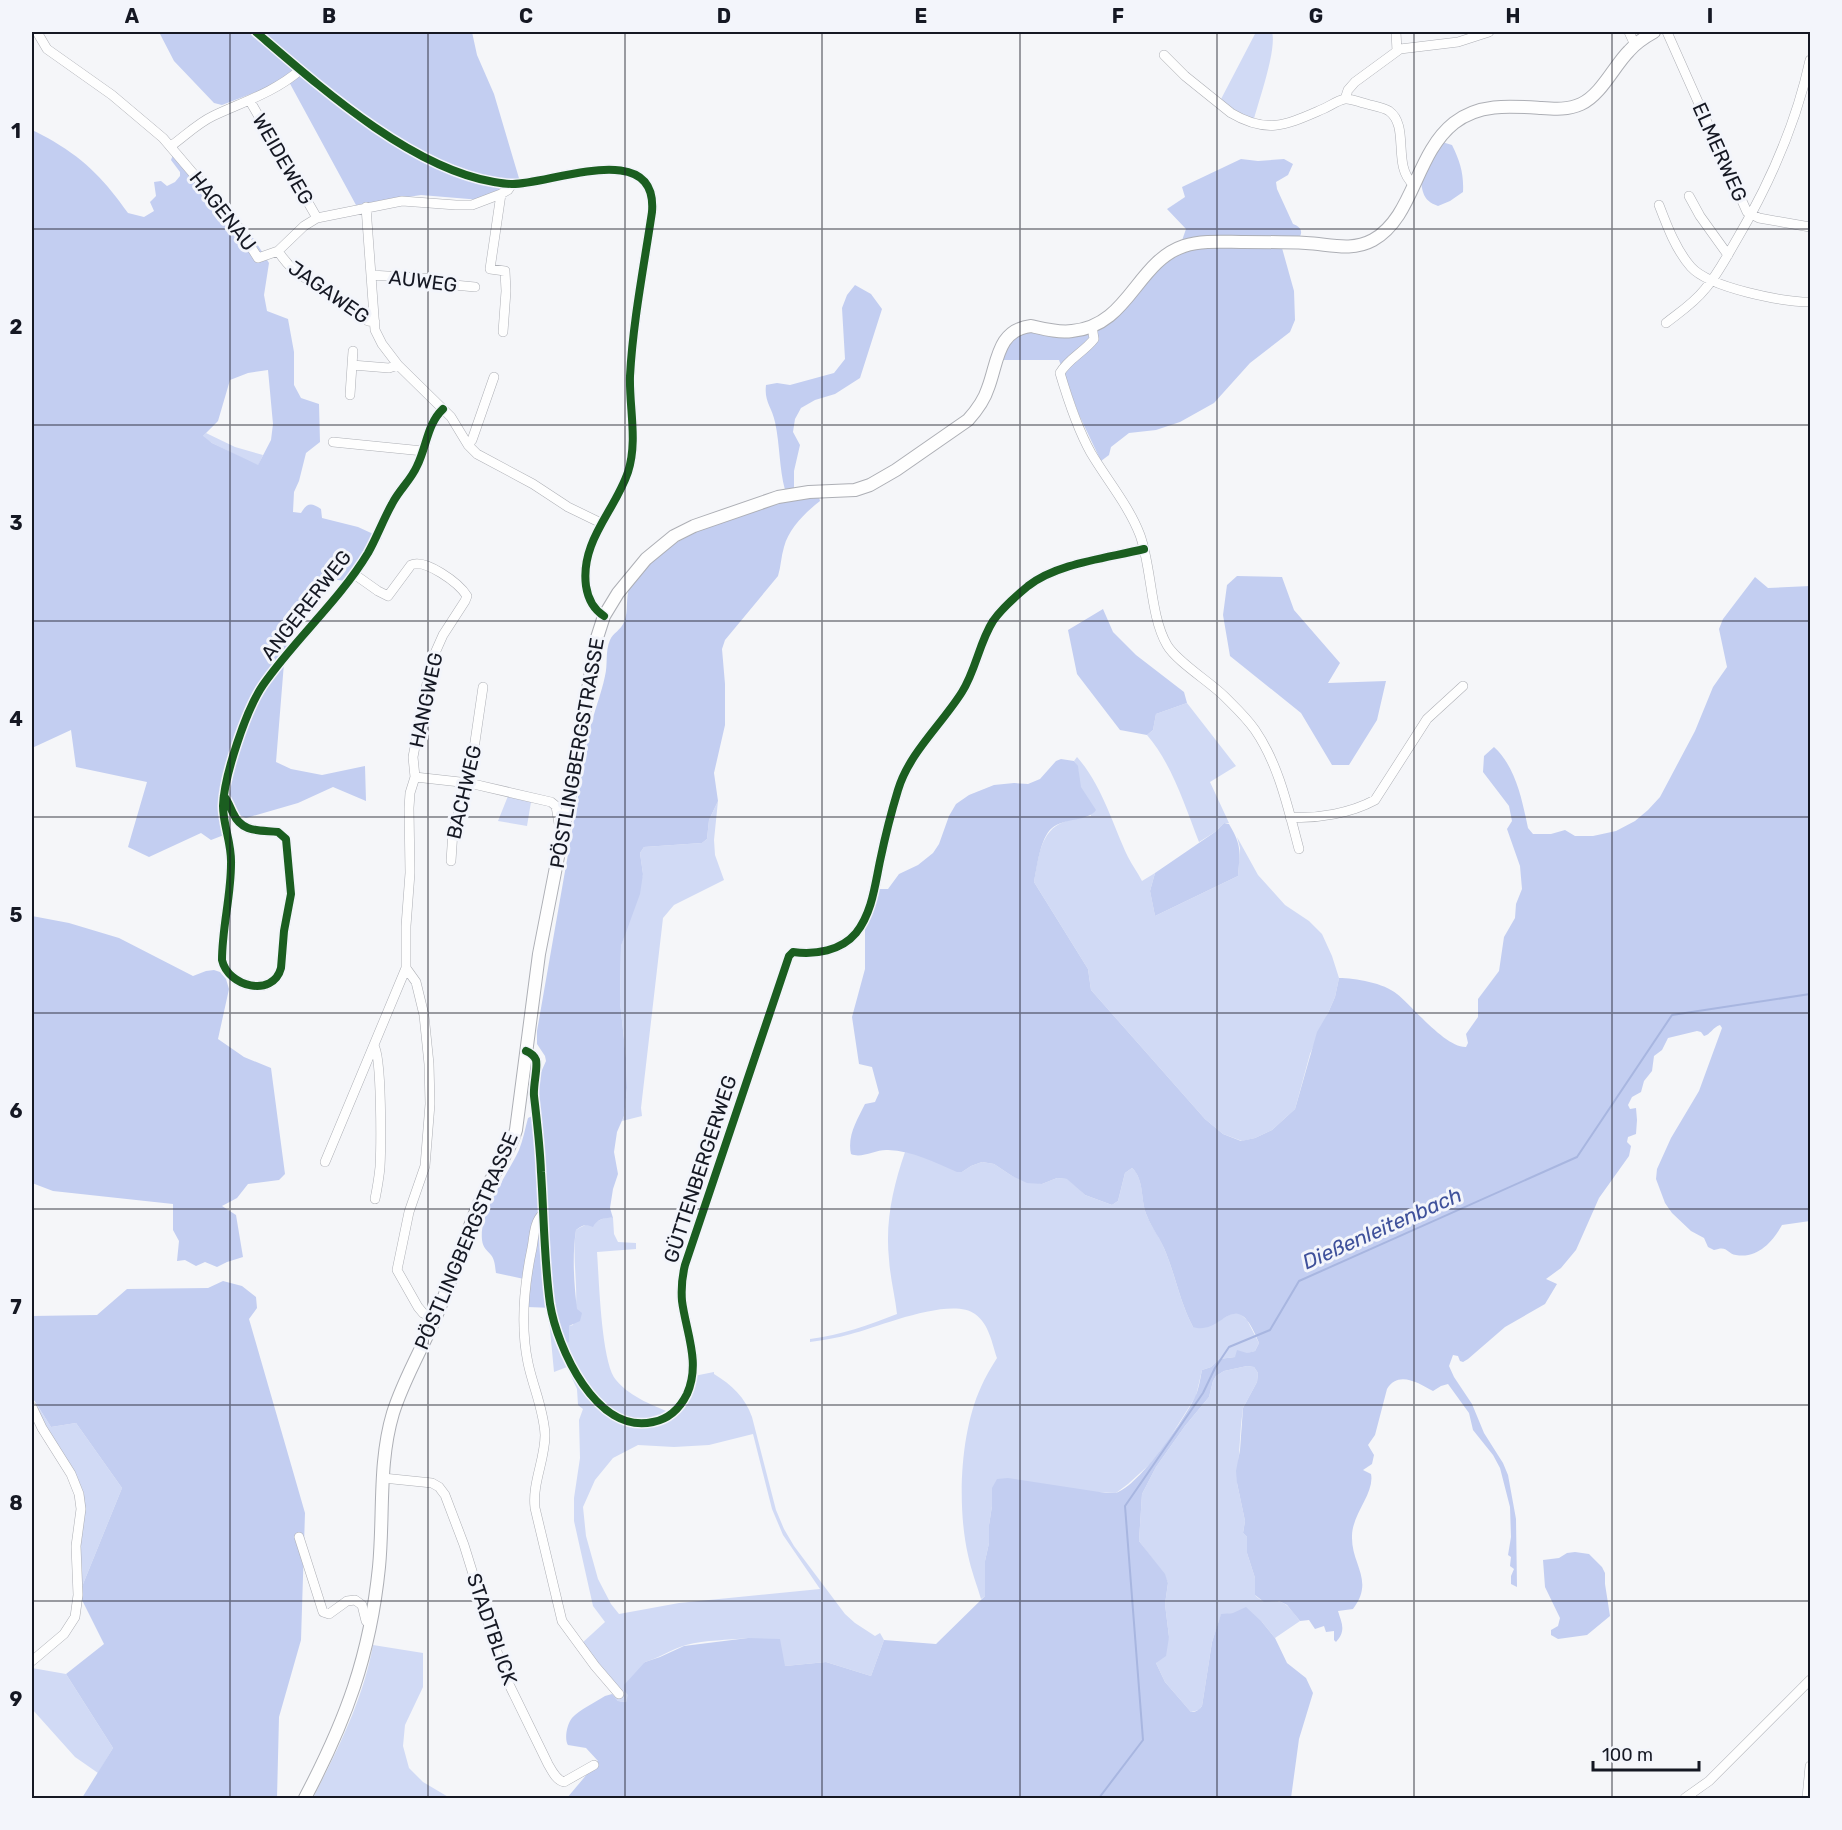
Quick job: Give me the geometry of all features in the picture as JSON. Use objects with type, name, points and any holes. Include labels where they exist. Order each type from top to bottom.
[{"type":"main road","name":"PÖSTLINGBERGSTRASSE","points":[[305,1798],[345,1715],[371,1625],[379,1564],[387,1442],[393,1413],[409,1371],[435,1318],[482,1197],[513,1138],[518,1118],[539,954],[596,641],[604,616],[618,593],[646,559],[664,543],[694,526],[778,497],[809,492],[855,490],[870,485],[896,470],[968,420],[977,409],[988,388],[1000,348],[1013,333],[1031,326],[1072,331],[1092,326],[1113,315],[1151,268],[1174,250],[1191,244],[1212,242],[1293,242],[1355,247],[1372,240],[1392,224],[1429,152],[1441,136],[1461,118],[1488,108],[1512,106],[1565,109],[1579,106],[1596,92],[1635,45],[1654,32]]},
{"type":"street","name":"HAGENAU","points":[[37,32],[47,49],[112,94],[171,146],[237,225],[258,258],[278,251],[304,226],[316,218],[402,201],[472,205],[501,194],[512,184]]},
{"type":"street","points":[[256,32],[346,106],[405,146],[459,172],[475,178],[512,184],[578,171],[606,170],[634,174],[650,188],[652,212],[630,373],[632,442],[630,462],[625,481],[601,523],[587,556],[585,574],[590,601],[596,611],[604,616]]},
{"type":"street","points":[[1396,32],[1397,51]]},
{"type":"street","points":[[1345,99],[1348,90],[1355,82],[1397,51],[1404,48],[1458,42],[1489,32]]},
{"type":"street","points":[[1629,32],[1635,45]]},
{"type":"street","name":"ELMERWEG","points":[[1667,32],[1743,206],[1751,215],[1810,227]]},
{"type":"street","points":[[1164,55],[1185,76],[1231,113],[1262,126],[1276,126],[1292,122],[1345,99],[1384,109],[1394,116],[1399,131],[1403,165],[1407,178],[1413,184]]},
{"type":"street","points":[[1666,322],[1690,304],[1712,280],[1751,215],[1786,141],[1810,60]]},
{"type":"street","name":"WEIDEWEG","points":[[171,146],[213,116],[250,101],[290,79],[300,70]]},
{"type":"street","name":"WEIDEWEG","points":[[250,101],[316,218]]},
{"type":"street","points":[[501,194],[490,269],[505,271],[503,332]]},
{"type":"street","points":[[1689,196],[1700,216],[1728,255]]},
{"type":"street","points":[[1659,205],[1685,259],[1696,271],[1712,280],[1771,298],[1810,302]]},
{"type":"street","name":"AUWEG","points":[[366,207],[375,322]]},
{"type":"street","name":"JAGAWEG","points":[[278,251],[287,265],[295,272],[332,294],[368,321],[375,322],[379,338],[398,365],[443,409]]},
{"type":"street","name":"AUWEG","points":[[371,275],[435,279],[444,284],[475,287]]},
{"type":"street","points":[[1092,326],[1094,339],[1089,346],[1064,366],[1060,373],[1080,431],[1134,522],[1144,549],[1158,620],[1167,646],[1174,655],[1212,684],[1254,728],[1272,761],[1299,849]]},
{"type":"street","name":"JAGAWEG","points":[[350,395],[353,351]]},
{"type":"street","points":[[352,365],[388,368],[398,365]]},
{"type":"street","points":[[468,445],[472,440],[494,377]]},
{"type":"street","points":[[443,409],[454,420],[468,445],[483,457],[533,484],[568,507],[601,523]]},
{"type":"street","name":"ANGERERWEG","points":[[224,796],[236,820],[244,828],[278,832],[286,839],[291,894],[284,931],[281,968],[273,980],[261,985],[247,985],[239,982],[229,974],[223,964],[222,954],[231,865],[224,796],[232,761],[248,715],[259,692],[354,574],[391,505],[417,466],[434,419],[443,409]]},
{"type":"street","points":[[333,442],[423,451]]},
{"type":"street","name":"GÜTTENBERGERWEG","points":[[526,1051],[533,1055],[536,1062],[534,1092],[540,1147],[545,1252],[552,1311],[562,1345],[581,1383],[602,1406],[627,1420],[651,1423],[671,1414],[685,1398],[691,1380],[693,1356],[682,1296],[685,1265],[790,954],[836,948],[854,935],[862,924],[872,897],[900,782],[910,763],[966,685],[986,636],[998,615],[1026,587],[1048,572],[1144,549]]},
{"type":"street","name":"ANGERERWEG","points":[[354,574],[388,596],[411,565],[421,563],[445,576],[464,591],[466,596]]},
{"type":"street","name":"HANGWEG","points":[[406,968],[410,873],[409,800],[415,777],[413,757],[431,662],[438,644],[466,596]]},
{"type":"street","points":[[1290,817],[1319,817],[1365,806],[1375,800],[1427,719],[1463,686]]},
{"type":"street","name":"BACHWEG","points":[[451,861],[453,831],[469,783],[483,687]]},
{"type":"street","points":[[415,777],[469,783],[553,803],[556,806],[559,824],[564,826]]},
{"type":"street","points":[[325,1162],[406,968]]},
{"type":"street","points":[[406,968],[416,982],[424,1015],[430,1072],[430,1111],[425,1166],[407,1220],[396,1270],[418,1307],[423,1313],[435,1318]]},
{"type":"street","points":[[374,1046],[378,1056],[380,1101],[380,1166],[375,1199]]},
{"type":"street","points":[[543,1214],[534,1234],[524,1305],[526,1356],[541,1409],[545,1434],[543,1459],[536,1482],[535,1508],[562,1621],[619,1694]]},
{"type":"street","points":[[32,1407],[42,1428],[71,1474],[79,1494],[81,1509],[76,1546],[78,1595],[75,1617],[63,1634],[32,1661]]},
{"type":"street","name":"STADTBLICK","points":[[385,1478],[432,1483],[445,1496],[464,1545],[504,1674],[555,1776],[564,1782],[594,1765]]},
{"type":"street","points":[[299,1537],[323,1612],[329,1614],[347,1601],[355,1600],[362,1605],[366,1621],[371,1625]]},
{"type":"street","points":[[1685,1798],[1709,1781],[1810,1680]]},
{"type":"street","points":[[1806,1798],[1810,1766]]},
{"type":"shaded area","points":[[159,32],[472,32],[477,55],[494,94],[521,185],[481,200],[421,195],[356,205],[288,80],[222,105],[214,103],[174,61]]},
{"type":"shaded area","points":[[1256,32],[1272,32],[1273,40],[1270,62],[1254,119],[1237,114],[1220,101]]},
{"type":"shaded area","points":[[32,130],[65,149],[86,165],[112,191],[128,213],[144,217],[154,211],[150,202],[156,196],[154,182],[161,181],[167,186],[180,176],[180,172],[171,160],[173,155],[254,239],[269,263],[264,295],[267,311],[288,319],[294,352],[294,385],[301,398],[319,404],[320,442],[306,453],[294,492],[293,512],[301,513],[307,505],[314,505],[321,509],[322,518],[358,527],[382,538],[354,574],[345,581],[324,578],[289,639],[284,663],[276,762],[291,769],[322,775],[365,766],[366,801],[333,787],[298,803],[246,818],[239,815],[234,803],[218,803],[224,835],[211,840],[201,833],[149,857],[128,847],[147,782],[76,767],[71,730],[32,748]],"holes":[[[268,370],[273,424],[271,440],[258,465],[212,443],[203,436],[218,421],[230,380],[248,373]]]},
{"type":"shaded area","points":[[1442,142],[1452,145],[1462,173],[1463,192],[1438,206],[1426,198],[1420,177]]},
{"type":"shaded area","points":[[1241,159],[1258,161],[1284,159],[1293,164],[1288,175],[1276,182],[1293,224],[1300,228],[1301,232],[1298,239],[1285,240],[1282,248],[1294,291],[1295,320],[1290,332],[1250,363],[1214,403],[1180,422],[1156,430],[1129,433],[1111,447],[1109,455],[1101,461],[1079,415],[1059,360],[1003,360],[1012,337],[1031,330],[1067,338],[1090,333],[1152,273],[1178,252],[1186,229],[1167,209],[1185,197],[1182,187]]},
{"type":"shaded area","points":[[855,285],[871,294],[882,309],[860,378],[835,394],[815,400],[801,408],[795,419],[793,432],[800,445],[794,471],[794,488],[785,490],[777,431],[766,396],[766,385],[777,383],[790,385],[834,373],[845,359],[842,308],[847,295]]},
{"type":"shaded area","points":[[206,433],[235,447],[263,455],[258,466],[202,437]]},
{"type":"shaded area","points":[[819,497],[820,501],[803,516],[786,540],[778,576],[725,640],[722,649],[725,725],[714,773],[718,801],[709,820],[707,839],[702,843],[644,847],[640,853],[643,874],[640,894],[621,946],[620,1002],[627,1088],[624,1116],[617,1132],[614,1152],[618,1174],[610,1208],[613,1218],[596,1222],[593,1227],[584,1226],[576,1230],[575,1290],[577,1309],[582,1313],[580,1321],[569,1326],[569,1342],[566,1343],[554,1308],[527,1307],[524,1279],[496,1273],[493,1259],[484,1247],[482,1229],[489,1206],[519,1150],[528,1118],[534,1115],[538,1079],[546,1061],[537,1044],[537,1031],[586,749],[605,676],[608,644],[624,622],[630,587],[644,568],[664,551],[714,523],[742,513],[770,505]]},
{"type":"shaded area","points":[[1237,576],[1282,577],[1294,610],[1340,663],[1328,683],[1386,681],[1377,720],[1349,765],[1332,765],[1301,713],[1230,656],[1223,615],[1227,585]]},
{"type":"shaded area","points":[[1755,577],[1768,588],[1810,586],[1810,1221],[1782,1225],[1764,1248],[1744,1256],[1724,1249],[1714,1250],[1708,1247],[1704,1238],[1691,1231],[1672,1213],[1665,1203],[1656,1179],[1657,1169],[1671,1138],[1699,1091],[1722,1028],[1720,1025],[1704,1036],[1697,1031],[1668,1038],[1662,1050],[1654,1056],[1652,1071],[1644,1081],[1641,1092],[1632,1097],[1628,1105],[1630,1109],[1636,1108],[1637,1120],[1636,1134],[1628,1137],[1627,1142],[1631,1146],[1629,1156],[1599,1198],[1576,1250],[1561,1268],[1546,1279],[1557,1284],[1545,1304],[1505,1327],[1463,1362],[1458,1356],[1453,1355],[1449,1366],[1472,1404],[1484,1433],[1508,1475],[1516,1519],[1517,1587],[1511,1584],[1514,1569],[1510,1566],[1511,1557],[1508,1555],[1511,1537],[1510,1507],[1500,1468],[1493,1455],[1473,1430],[1469,1413],[1448,1384],[1433,1391],[1403,1379],[1392,1383],[1387,1389],[1375,1435],[1368,1445],[1374,1455],[1372,1464],[1363,1470],[1371,1474],[1370,1489],[1356,1520],[1352,1536],[1362,1589],[1353,1609],[1338,1611],[1342,1626],[1339,1638],[1336,1642],[1334,1631],[1326,1632],[1324,1626],[1315,1629],[1309,1620],[1300,1621],[1287,1605],[1279,1601],[1264,1602],[1255,1595],[1255,1578],[1247,1553],[1247,1537],[1243,1533],[1245,1521],[1236,1471],[1243,1408],[1257,1382],[1258,1373],[1254,1367],[1247,1366],[1224,1371],[1216,1376],[1209,1397],[1156,1467],[1142,1494],[1139,1541],[1165,1574],[1168,1583],[1165,1604],[1169,1637],[1166,1656],[1156,1663],[1165,1682],[1191,1712],[1199,1710],[1202,1706],[1212,1642],[1221,1614],[1233,1613],[1246,1607],[1262,1622],[1275,1638],[1287,1663],[1306,1678],[1313,1693],[1299,1739],[1291,1798],[567,1798],[598,1761],[586,1748],[568,1745],[566,1735],[570,1721],[579,1712],[605,1696],[612,1694],[618,1701],[626,1702],[628,1695],[624,1690],[624,1685],[645,1662],[684,1646],[748,1638],[780,1639],[785,1666],[826,1662],[871,1676],[884,1640],[936,1644],[985,1596],[985,1561],[989,1543],[992,1488],[997,1479],[1008,1478],[1106,1493],[1116,1493],[1126,1488],[1149,1465],[1181,1421],[1195,1397],[1202,1370],[1211,1367],[1219,1359],[1235,1357],[1237,1350],[1247,1353],[1255,1351],[1259,1343],[1251,1325],[1243,1316],[1235,1314],[1213,1325],[1203,1328],[1193,1327],[1164,1248],[1147,1216],[1139,1178],[1132,1168],[1125,1173],[1118,1201],[1112,1205],[1085,1195],[1067,1179],[1057,1178],[1042,1184],[1027,1183],[994,1164],[982,1162],[962,1172],[957,1172],[906,1152],[883,1150],[860,1155],[851,1154],[850,1141],[856,1122],[865,1104],[875,1102],[879,1093],[872,1067],[859,1064],[852,1017],[865,969],[865,929],[878,889],[888,889],[899,874],[918,865],[933,853],[956,804],[969,795],[994,785],[1028,784],[1040,779],[1056,761],[1061,759],[1074,761],[1078,766],[1081,787],[1096,810],[1093,814],[1052,828],[1040,853],[1034,882],[1088,969],[1091,990],[1205,1119],[1223,1134],[1241,1141],[1255,1138],[1272,1130],[1295,1109],[1317,1032],[1335,997],[1339,978],[1369,982],[1391,990],[1449,1041],[1466,1047],[1468,1043],[1466,1034],[1478,1017],[1478,999],[1499,971],[1504,937],[1515,918],[1516,904],[1522,889],[1520,866],[1507,829],[1512,821],[1509,806],[1483,772],[1484,756],[1494,747],[1508,764],[1517,784],[1528,828],[1533,834],[1551,834],[1565,830],[1575,836],[1593,836],[1616,831],[1635,821],[1660,797],[1695,731],[1713,687],[1727,667],[1719,629],[1723,619]]},
{"type":"shaded area","points":[[1103,609],[1113,632],[1136,655],[1184,692],[1187,703],[1156,714],[1153,730],[1147,735],[1120,730],[1077,674],[1068,630]]},
{"type":"shaded area","points":[[1187,703],[1236,766],[1210,782],[1229,823],[1224,823],[1199,842],[1171,772],[1147,735],[1153,730],[1156,714]]},
{"type":"shaded area","points":[[1077,757],[1100,792],[1128,857],[1142,881],[1155,873],[1150,891],[1155,916],[1238,876],[1240,848],[1237,837],[1258,875],[1285,905],[1309,921],[1322,934],[1339,978],[1335,997],[1310,1054],[1295,1109],[1272,1130],[1242,1141],[1223,1134],[1205,1119],[1091,990],[1088,969],[1034,882],[1042,847],[1050,832],[1067,821],[1091,816],[1074,761]]},
{"type":"shaded area","points":[[508,796],[531,802],[527,826],[498,821]]},
{"type":"shaded area","points":[[718,801],[714,840],[715,855],[724,880],[674,905],[663,918],[641,1108],[642,1116],[622,1121],[627,1088],[620,1002],[621,946],[643,874],[640,853],[644,847],[702,843],[707,839],[709,820]]},
{"type":"shaded area","points":[[1224,823],[1229,824],[1238,844],[1238,876],[1155,916],[1150,891],[1155,873],[1215,832]]},
{"type":"shaded area","points":[[32,916],[69,923],[119,938],[193,976],[214,970],[220,972],[226,979],[229,989],[218,1039],[244,1057],[271,1068],[285,1174],[279,1180],[248,1184],[237,1198],[222,1206],[236,1215],[243,1257],[217,1267],[205,1262],[196,1266],[185,1260],[177,1261],[179,1241],[173,1230],[173,1204],[53,1191],[32,1183]]},
{"type":"shaded area","points":[[905,1152],[962,1172],[982,1162],[994,1164],[1012,1176],[1042,1184],[1057,1178],[1068,1179],[1085,1195],[1112,1205],[1118,1201],[1125,1173],[1132,1168],[1141,1184],[1147,1216],[1164,1248],[1193,1327],[1215,1323],[1231,1314],[1239,1313],[1247,1320],[1259,1343],[1255,1351],[1219,1359],[1211,1367],[1202,1370],[1196,1396],[1166,1444],[1150,1464],[1116,1493],[992,1489],[989,1543],[985,1561],[985,1596],[981,1599],[968,1555],[962,1515],[962,1493],[965,1447],[974,1405],[986,1376],[997,1358],[984,1323],[975,1314],[964,1309],[949,1309],[914,1315],[831,1339],[810,1342],[810,1339],[855,1329],[897,1314],[888,1232],[894,1191]]},
{"type":"shaded area","points":[[613,1218],[614,1234],[618,1242],[636,1243],[636,1249],[597,1252],[604,1339],[611,1371],[616,1380],[636,1397],[676,1415],[694,1376],[714,1372],[737,1392],[746,1403],[752,1417],[776,1510],[794,1546],[845,1614],[875,1636],[880,1633],[884,1640],[871,1676],[826,1662],[785,1666],[748,1638],[709,1641],[686,1645],[645,1662],[626,1702],[618,1701],[612,1694],[617,1686],[581,1644],[605,1622],[593,1606],[574,1521],[574,1498],[580,1458],[579,1420],[583,1409],[578,1405],[577,1389],[567,1367],[554,1372],[548,1308],[564,1341],[569,1326],[573,1325],[575,1314],[576,1230],[602,1219]],"holes":[[[753,1434],[772,1509],[783,1535],[820,1589],[679,1603],[619,1614],[598,1579],[586,1536],[583,1507],[595,1480],[613,1458],[638,1445],[674,1447],[709,1445]]]},
{"type":"shaded area","points":[[223,1281],[242,1286],[256,1297],[257,1308],[249,1319],[305,1513],[301,1640],[279,1717],[277,1798],[82,1798],[113,1748],[66,1674],[104,1644],[79,1594],[122,1488],[76,1423],[51,1427],[32,1397],[32,1316],[97,1315],[127,1289],[208,1288]]},
{"type":"shaded area","points":[[1247,1366],[1254,1367],[1258,1373],[1257,1382],[1243,1408],[1237,1483],[1245,1521],[1243,1533],[1247,1537],[1247,1553],[1255,1578],[1255,1595],[1263,1600],[1285,1604],[1300,1621],[1275,1638],[1262,1622],[1233,1613],[1221,1615],[1212,1642],[1202,1706],[1199,1710],[1191,1712],[1165,1682],[1156,1663],[1169,1637],[1165,1604],[1168,1583],[1164,1574],[1139,1541],[1142,1494],[1156,1467],[1209,1397],[1216,1376],[1224,1371]]},
{"type":"shaded area","points":[[35,1402],[51,1427],[76,1423],[122,1488],[79,1594],[76,1556],[82,1508]]},
{"type":"shaded area","points":[[1567,1553],[1589,1554],[1602,1567],[1605,1573],[1610,1616],[1587,1635],[1558,1639],[1551,1635],[1551,1630],[1558,1626],[1560,1618],[1545,1587],[1543,1560],[1559,1558]]},
{"type":"shaded area","points":[[373,1645],[423,1653],[423,1687],[405,1725],[403,1746],[409,1768],[423,1782],[450,1798],[313,1798],[356,1705]]},
{"type":"shaded area","points":[[32,1668],[66,1674],[113,1748],[98,1773],[75,1757],[32,1709]]},
{"type":"waterway","name":"Dießenleitenbach","points":[[1099,1798],[1143,1740],[1125,1506],[1203,1393],[1215,1368],[1229,1347],[1270,1330],[1299,1281],[1577,1157],[1672,1015],[1810,994]]},
{"type":"cycle path","points":[[256,32],[337,100],[367,122],[398,143],[462,174],[512,184],[598,170],[620,170],[638,176],[649,189],[652,212],[631,355],[630,388],[633,436],[631,460],[622,486],[593,540],[586,570],[586,586],[590,599],[594,607],[604,616]]},
{"type":"cycle path","points":[[224,796],[241,824],[252,829],[278,832],[286,839],[291,894],[284,931],[281,968],[276,977],[260,986],[241,982],[233,977],[222,960],[231,864],[223,806],[224,793],[227,778],[237,744],[256,696],[263,685],[344,587],[368,553],[395,499],[414,471],[430,428],[443,409]]},
{"type":"cycle path","points":[[526,1051],[531,1053],[536,1060],[534,1096],[540,1153],[546,1271],[550,1304],[561,1342],[571,1364],[597,1402],[614,1415],[632,1422],[659,1421],[669,1416],[681,1404],[691,1382],[693,1359],[682,1301],[684,1269],[789,956],[793,952],[819,952],[843,944],[856,933],[866,917],[888,825],[903,776],[918,751],[962,692],[971,675],[988,629],[1001,611],[1028,586],[1053,572],[1083,562],[1144,549]]}]
